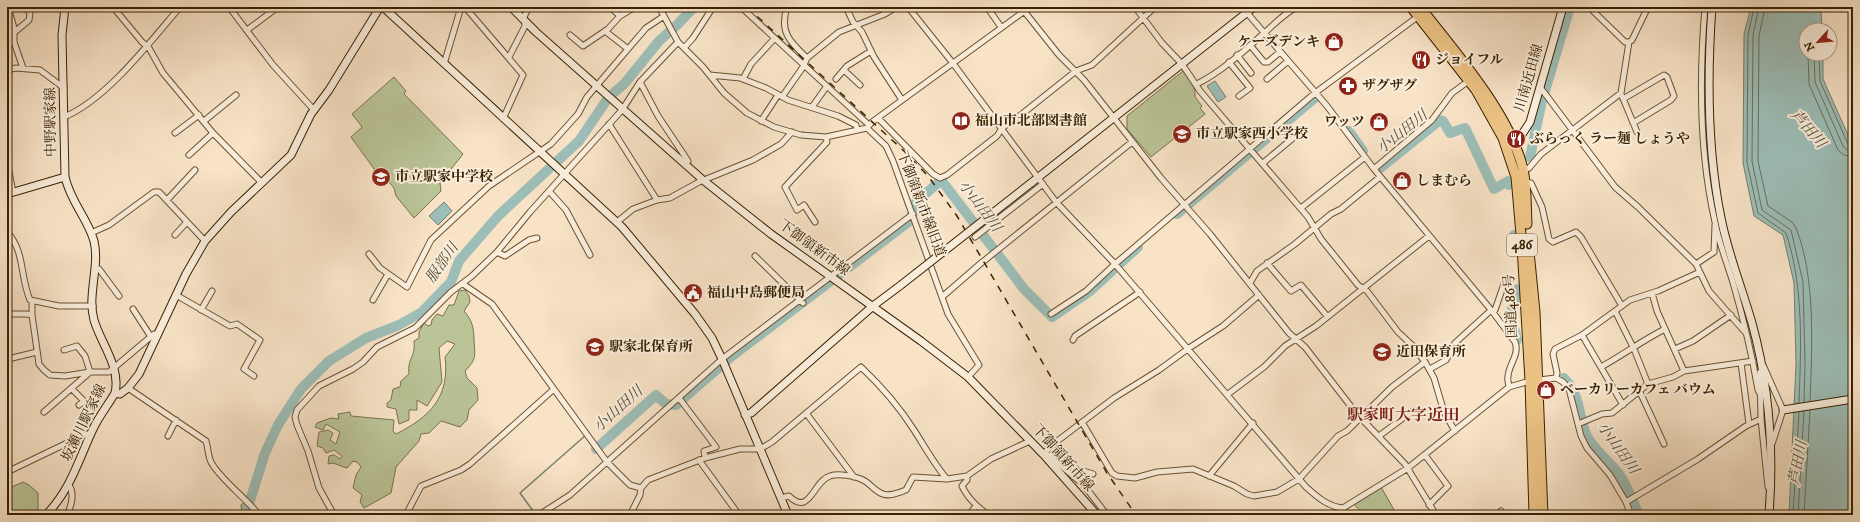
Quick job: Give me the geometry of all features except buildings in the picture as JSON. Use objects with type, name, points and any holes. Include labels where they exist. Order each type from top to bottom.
[{"type":"highway","name":"国道486号","points":[[1412,7],[1421,12],[1471,78],[1476,90],[1511,146],[1523,171],[1535,312],[1534,515]]},
{"type":"highway","name":"国道486号","points":[[1511,146],[1518,193],[1534,380],[1543,515]]},
{"type":"street","points":[[8,7],[12,17],[14,42],[24,68]]},
{"type":"street","points":[[13,31],[21,27],[29,20],[30,13],[26,7]]},
{"type":"street","name":"中野駅家線","points":[[10,193],[65,177],[62,35],[65,7]]},
{"type":"street","points":[[113,7],[147,46],[163,73],[213,133],[262,183]]},
{"type":"street","points":[[64,117],[86,105],[117,78],[147,46],[180,7]]},
{"type":"street","points":[[229,7],[273,65],[314,110]]},
{"type":"street","points":[[247,30],[278,7]]},
{"type":"street","points":[[444,64],[461,7]]},
{"type":"street","points":[[465,7],[523,75],[503,119]]},
{"type":"street","name":"下御領新市線","points":[[511,7],[524,21],[595,86],[703,180],[771,234],[832,276],[968,377],[1043,454],[1097,515]]},
{"type":"street","points":[[509,57],[520,32],[525,26],[524,21],[529,7]]},
{"type":"street","points":[[610,7],[620,16]]},
{"type":"street","points":[[570,34],[583,46],[605,30],[620,16],[635,7]]},
{"type":"street","points":[[369,254],[380,268],[407,287],[431,240],[489,186],[552,144],[578,114],[595,86],[646,28],[667,7]]},
{"type":"street","points":[[684,48],[693,38],[713,7]]},
{"type":"street","name":"下御領新市線旧道","points":[[741,7],[774,39],[827,86],[886,146],[913,214],[948,314],[979,365],[968,377]]},
{"type":"street","points":[[786,7],[784,20],[789,41],[807,58]]},
{"type":"street","points":[[846,7],[856,25],[862,32],[871,51],[902,100]]},
{"type":"street","points":[[761,121],[807,58],[839,32],[884,14],[896,7]]},
{"type":"street","points":[[908,7],[952,62],[1056,202],[1140,292],[1316,497],[1335,507],[1342,508],[1408,468],[1509,387],[1534,380],[1556,378],[1563,382],[1569,389],[1581,423],[1587,448],[1630,499],[1631,515]]},
{"type":"street","points":[[987,7],[1001,27]]},
{"type":"street","points":[[662,12],[678,42],[710,75],[724,93],[747,113],[774,127],[802,135],[826,136],[868,126],[927,83],[952,62],[1030,7]]},
{"type":"street","points":[[1135,7],[1162,43],[1182,64],[1301,208],[1321,239],[1358,285],[1425,362],[1434,378],[1444,412],[1455,431]]},
{"type":"street","points":[[878,118],[933,174],[940,178],[947,175],[997,136],[1002,128],[1076,71],[1092,64],[1155,7]]},
{"type":"street","points":[[746,415],[751,413],[873,306],[1182,64],[1244,10],[1254,7]]},
{"type":"street","points":[[1197,84],[1237,56],[1285,13],[1296,7]]},
{"type":"street","name":"川南近田線","points":[[1511,146],[1530,122],[1541,89],[1563,7]]},
{"type":"street","points":[[1589,7],[1625,42],[1629,42]]},
{"type":"street","points":[[1637,132],[1621,93],[1629,42],[1632,40],[1648,7]]},
{"type":"street","points":[[1704,7],[1702,37],[1703,141],[1713,213],[1747,336],[1760,394]]},
{"type":"street","points":[[1712,7],[1709,50],[1709,125],[1714,184],[1721,220],[1752,324],[1761,364],[1768,407],[1771,446],[1771,491],[1769,515]]},
{"type":"street","points":[[115,393],[120,394],[128,388],[139,374],[154,336],[193,259],[205,241],[291,154],[314,110],[329,90],[379,8],[444,64],[547,160],[617,222],[695,314],[712,338],[722,359],[788,515]]},
{"type":"street","points":[[1244,10],[1327,106],[1380,177],[1492,311],[1517,347],[1507,377],[1509,387]]},
{"type":"street","points":[[1024,11],[1060,55],[1076,71],[1132,142],[1260,295],[1289,333],[1296,339],[1360,417],[1408,468],[1436,515]]},
{"type":"street","points":[[1051,314],[1086,291],[1184,204],[1315,93],[1421,12]]},
{"type":"street","points":[[605,30],[628,49]]},
{"type":"street","points":[[743,79],[752,64],[774,39]]},
{"type":"street","points":[[334,515],[319,488],[308,451],[297,425],[296,417],[298,410],[319,386],[353,369],[363,362],[377,347],[415,328],[451,292],[463,284],[497,252],[549,191],[561,172],[622,110],[640,82],[678,42]]},
{"type":"street","points":[[1250,45],[1264,62],[1268,62],[1280,52]]},
{"type":"street","points":[[836,79],[855,60],[871,51]]},
{"type":"street","points":[[1237,56],[1251,73]]},
{"type":"street","points":[[1267,79],[1288,61]]},
{"type":"street","points":[[1229,62],[1250,88],[1239,96]]},
{"type":"street","points":[[7,70],[24,68],[40,70],[64,88]]},
{"type":"street","points":[[844,70],[860,85]]},
{"type":"street","points":[[710,75],[743,79],[780,96],[838,116],[856,125],[857,129]]},
{"type":"street","points":[[1623,99],[1664,75],[1667,76],[1674,96],[1671,100],[1633,123]]},
{"type":"street","points":[[1374,169],[1432,120],[1452,93],[1471,78]]},
{"type":"street","points":[[640,82],[658,116],[688,161]]},
{"type":"street","points":[[812,107],[827,86]]},
{"type":"street","points":[[1541,89],[1615,187],[1638,207],[1696,264],[1709,291],[1731,315],[1747,336],[1783,410],[1771,446]]},
{"type":"street","points":[[1523,171],[1529,168],[1541,154],[1621,93]]},
{"type":"street","points":[[204,121],[236,95]]},
{"type":"street","points":[[174,133],[199,115]]},
{"type":"street","points":[[609,124],[657,200]]},
{"type":"street","points":[[617,222],[633,209],[657,200],[670,198],[703,180],[753,160],[781,144],[792,132]]},
{"type":"street","points":[[189,155],[213,133]]},
{"type":"street","points":[[815,222],[804,205],[796,210],[786,187],[827,142],[826,136]]},
{"type":"street","points":[[1263,163],[1293,138]]},
{"type":"street","points":[[942,297],[1056,202],[1132,142]]},
{"type":"street","points":[[671,153],[679,146]]},
{"type":"street","points":[[1301,208],[1365,157]]},
{"type":"street","points":[[7,162],[10,193]]},
{"type":"street","points":[[167,200],[196,170]]},
{"type":"street","name":"坂瀬川駅家線","points":[[46,515],[60,500],[69,485],[90,434],[115,393],[116,379],[113,367],[94,320],[95,248],[91,233],[69,193],[65,177]]},
{"type":"street","points":[[1250,283],[1257,271],[1295,244],[1331,214],[1341,209],[1380,177]]},
{"type":"street","points":[[1524,182],[1531,183],[1542,207],[1549,238],[1553,242],[1576,232],[1581,237],[1622,306]]},
{"type":"street","points":[[979,233],[1043,184]]},
{"type":"street","points":[[1713,213],[1714,184]]},
{"type":"street","points":[[549,191],[566,210],[590,255]]},
{"type":"street","points":[[91,233],[109,225],[154,192],[159,192],[186,223],[205,241]]},
{"type":"street","points":[[539,515],[570,495],[722,359],[802,302],[832,276],[913,214]]},
{"type":"street","points":[[175,235],[186,223]]},
{"type":"street","points":[[1696,264],[1714,252],[1713,231],[1715,224]]},
{"type":"street","points":[[7,232],[15,241],[20,254],[26,290],[32,301],[32,315],[39,364],[43,370],[50,375],[65,376],[90,372],[109,372],[113,367],[154,336]]},
{"type":"street","points":[[1228,394],[1264,367],[1285,346],[1327,316],[1429,236]]},
{"type":"street","points":[[497,252],[505,256],[529,240],[538,238]]},
{"type":"street","points":[[756,256],[802,302]]},
{"type":"street","points":[[1267,263],[1291,291],[1301,285],[1327,316]]},
{"type":"street","points":[[95,268],[99,269],[119,296]]},
{"type":"street","points":[[1556,378],[1557,373],[1553,354],[1555,349],[1582,335],[1630,300],[1652,293],[1700,272]]},
{"type":"street","points":[[373,300],[388,274]]},
{"type":"street","points":[[1430,369],[1446,360],[1455,342],[1492,311],[1496,310],[1505,281]]},
{"type":"street","points":[[463,284],[492,304],[607,462],[630,485],[641,488]]},
{"type":"street","points":[[201,310],[212,291]]},
{"type":"street","points":[[1073,340],[1076,336],[1140,292]]},
{"type":"street","points":[[1652,293],[1665,330],[1684,371]]},
{"type":"street","points":[[176,294],[230,326],[237,324],[260,340],[244,368],[254,376]]},
{"type":"street","points":[[1043,454],[1114,398],[1159,370],[1223,326],[1260,295]]},
{"type":"street","points":[[32,301],[64,306],[93,306]]},
{"type":"street","points":[[133,309],[154,336]]},
{"type":"street","points":[[1615,311],[1634,349],[1648,384]]},
{"type":"street","points":[[7,314],[32,315]]},
{"type":"street","points":[[1675,349],[1693,341],[1731,315]]},
{"type":"street","points":[[1601,367],[1634,349],[1648,338],[1665,330]]},
{"type":"street","points":[[1582,335],[1623,405]]},
{"type":"street","points":[[64,350],[77,346],[85,356],[90,372]]},
{"type":"street","points":[[8,360],[37,352]]},
{"type":"street","points":[[1581,423],[1602,414],[1612,413],[1640,392],[1648,384],[1673,377],[1684,371],[1753,361]]},
{"type":"street","points":[[1082,422],[1112,473],[1117,476],[1135,478],[1157,472],[1193,469],[1254,496],[1277,492],[1299,479],[1338,436],[1347,431],[1392,387],[1425,362]]},
{"type":"street","points":[[1741,363],[1749,424]]},
{"type":"street","points":[[1761,364],[1761,419],[1768,489],[1771,491]]},
{"type":"street","points":[[630,515],[640,495],[641,488],[648,480],[705,458],[740,449],[760,449],[772,442],[861,367],[887,394],[914,429],[934,463],[947,479]]},
{"type":"street","points":[[44,412],[90,372]]},
{"type":"street","points":[[128,388],[206,441],[210,460],[214,468],[243,496],[257,513]]},
{"type":"street","points":[[72,389],[84,400],[79,405]]},
{"type":"street","points":[[408,515],[410,506],[421,486],[461,470],[470,464],[554,389]]},
{"type":"street","points":[[1640,392],[1664,444]]},
{"type":"street","points":[[679,398],[716,447],[704,452],[705,458]]},
{"type":"street","points":[[1783,410],[1853,399]]},
{"type":"street","points":[[1379,436],[1414,410]]},
{"type":"street","points":[[806,413],[854,478]]},
{"type":"street","points":[[1630,499],[1698,459],[1749,424],[1761,419]]},
{"type":"street","points":[[168,436],[176,420]]},
{"type":"street","points":[[1209,476],[1253,424]]},
{"type":"street","points":[[7,472],[86,434],[90,434]]},
{"type":"street","points":[[781,498],[789,496],[795,503],[801,503],[806,500],[824,479],[830,476],[838,475],[864,480],[882,494],[889,495],[906,490],[913,477],[947,479],[967,476],[991,459],[1030,441]]},
{"type":"street","points":[[1043,454],[1048,455],[1074,475],[1107,515]]},
{"type":"street","points":[[1425,455],[1448,486],[1429,505]]},
{"type":"street","points":[[699,460],[739,515]]},
{"type":"street","points":[[1074,475],[1080,470],[1093,474]]},
{"type":"street","points":[[967,476],[967,480],[962,486],[976,506],[988,515]]},
{"type":"street","points":[[67,515],[71,500],[71,488],[69,485]]},
{"type":"street","points":[[969,515],[976,506]]},
{"type":"street","points":[[1342,508],[1345,515]]},
{"type":"green space","points":[[1183,71],[1192,83],[1195,97],[1202,106],[1200,108],[1205,114],[1151,157],[1127,129],[1127,116]]},
{"type":"green space","points":[[394,77],[406,91],[404,94],[463,154],[440,183],[441,191],[414,218],[396,196],[394,188],[383,175],[377,173],[351,137],[362,127],[352,114]]},
{"type":"green space","points":[[465,290],[469,296],[470,302],[464,311],[471,321],[473,328],[475,354],[472,363],[465,371],[467,378],[477,388],[478,400],[469,410],[467,420],[460,427],[441,421],[429,433],[421,434],[419,441],[396,467],[391,493],[364,508],[360,502],[362,495],[353,488],[356,475],[361,467],[357,462],[353,461],[347,468],[333,463],[328,464],[329,456],[334,455],[340,459],[342,456],[334,450],[326,453],[323,448],[317,446],[319,432],[328,430],[333,433],[330,440],[336,444],[340,432],[326,424],[323,430],[315,427],[317,423],[331,418],[339,419],[338,414],[350,412],[351,416],[394,420],[393,431],[396,434],[428,413],[441,394],[446,371],[445,357],[455,344],[447,341],[439,348],[442,382],[427,406],[417,400],[417,410],[409,410],[409,420],[399,424],[396,409],[387,407],[387,403],[391,400],[393,389],[400,387],[401,381],[409,374],[409,364],[414,351],[414,341],[419,338],[419,332],[424,323],[428,326],[431,325],[432,320],[437,314],[443,316],[449,305],[454,305],[459,291]]},
{"type":"green space","points":[[23,482],[38,493],[38,510],[34,515],[7,515],[7,489]]},
{"type":"green space","points":[[1381,487],[1397,515],[1364,515],[1353,503]]},
{"type":"green space","points":[[244,502],[255,515],[242,515],[241,505]]},
{"type":"water","name":"芦田川","points":[[1751,7],[1821,7],[1822,22],[1798,22],[1798,62],[1823,62],[1823,79],[1853,146],[1853,515],[1789,515],[1796,364],[1794,283],[1783,235],[1754,216],[1743,163],[1744,34]]},
{"type":"water","points":[[1215,81],[1226,97],[1218,102],[1207,86]]},
{"type":"water","points":[[444,202],[452,211],[438,225],[429,216]]},
{"type":"waterway","name":"服部川","points":[[247,515],[247,510],[265,453],[278,425],[301,389],[329,361],[366,338],[399,325],[422,312],[451,282],[459,261],[498,216],[579,141],[608,98],[625,83],[659,41],[694,7]]},
{"type":"waterway","points":[[1530,157],[1542,101],[1570,7]]},
{"type":"waterway","name":"小山田川","points":[[1177,214],[1316,97]]},
{"type":"waterway","name":"小山田川","points":[[1380,168],[1440,120],[1443,121],[1450,133],[1465,128],[1494,189],[1508,181],[1509,185]]},
{"type":"waterway","name":"小山田川","points":[[1349,131],[1363,151]]},
{"type":"waterway","name":"小山田川","points":[[596,449],[656,395],[666,404],[676,405],[732,356],[911,220],[915,203],[939,182],[942,181],[1024,289],[1052,317],[1090,291],[1138,247]]},
{"type":"waterway","name":"小山田川","points":[[1514,235],[1515,247]]},
{"type":"waterway","name":"服部川","points":[[451,282],[455,288]]},
{"type":"waterway","name":"小山田川","points":[[1517,340],[1512,318],[1512,308],[1518,289]]},
{"type":"waterway","name":"小山田川","points":[[1564,378],[1574,392],[1583,426],[1589,440],[1619,474],[1628,489],[1639,515]]},
{"type":"waterway","points":[[536,515],[520,493],[586,435]]},
{"type":"railway","points":[[747,7],[905,152],[928,176],[957,216],[1107,473],[1136,515]]},
{"type":"place","name":"ケーズデンキ","points":[[1334,42]]},
{"type":"place","name":"ジョイフル","points":[[1421,60]]},
{"type":"place","name":"ザグザグ","points":[[1348,86]]},
{"type":"place","name":"福山市北部図書館","points":[[961,121]]},
{"type":"place","name":"ワッツ","points":[[1379,122]]},
{"type":"place","name":"市立駅家西小学校","points":[[1182,134]]},
{"type":"place","name":"ぶらっく ラー麺 しょうや","points":[[1516,139]]},
{"type":"place","name":"市立駅家中学校","points":[[381,177]]},
{"type":"place","name":"しまむら","points":[[1402,181]]},
{"type":"place","name":"福山中島郵便局","points":[[693,293]]},
{"type":"place","name":"駅家北保育所","points":[[595,347]]},
{"type":"place","name":"近田保育所","points":[[1382,352]]},
{"type":"place","name":"ベーカリーカフェ バウム","points":[[1546,390]]},
{"type":"district","name":"駅家町大字近田","points":[[1403,415]]}]
